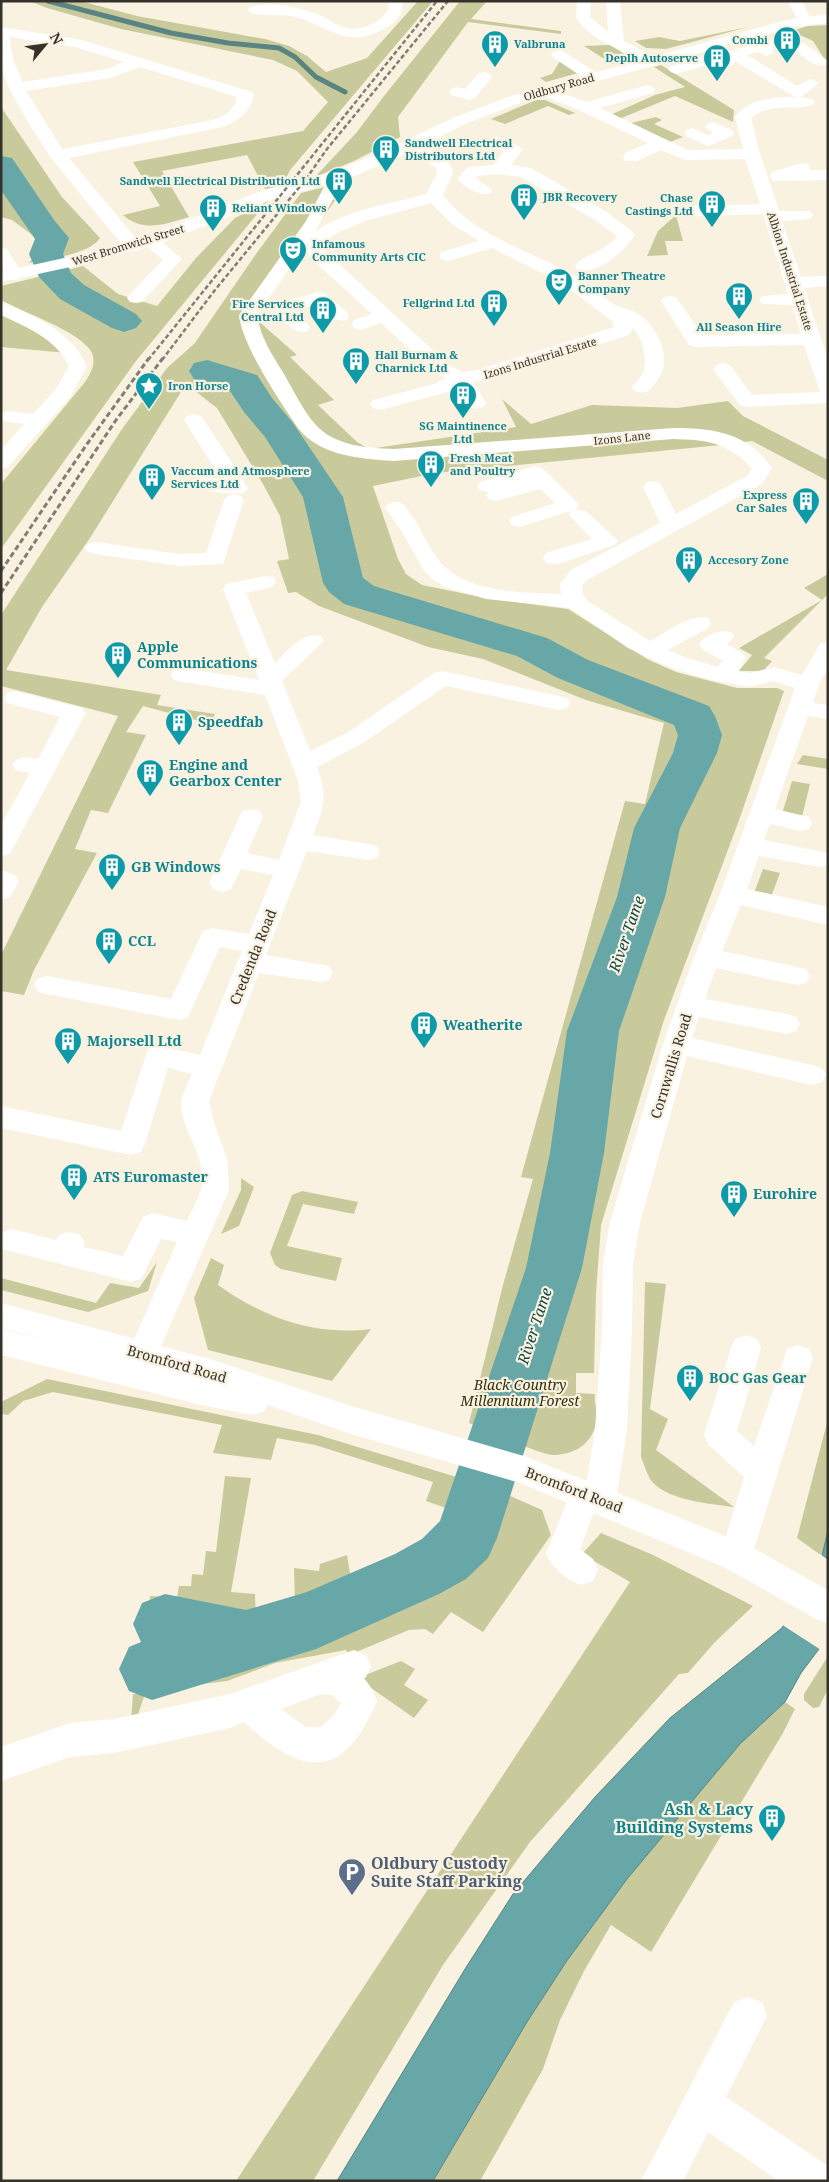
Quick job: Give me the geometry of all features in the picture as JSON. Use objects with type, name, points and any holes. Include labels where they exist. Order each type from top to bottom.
[{"type":"street","points":[[255,10],[269,9],[297,13],[316,19],[336,30],[348,33],[363,33],[392,16],[396,10],[395,1]]},
{"type":"street","points":[[584,1],[583,18],[600,33],[652,61]]},
{"type":"street","points":[[613,1],[617,42]]},
{"type":"street","points":[[795,1],[804,20]]},
{"type":"street","name":"Oldbury Road","points":[[308,184],[338,176],[494,107],[593,77],[743,36],[804,20],[824,18]]},
{"type":"street","points":[[1,31],[77,43],[246,95],[243,109],[235,116],[217,124],[57,155]]},
{"type":"street","points":[[1,36],[17,88],[57,155],[141,243],[173,259],[136,298]]},
{"type":"street","points":[[743,36],[763,49]]},
{"type":"street","points":[[810,84],[798,93],[734,54],[763,49],[785,42],[800,47],[821,62]]},
{"type":"street","points":[[703,47],[738,71],[775,91],[736,102]]},
{"type":"street","points":[[559,56],[593,77]]},
{"type":"street","points":[[17,88],[110,73],[139,62]]},
{"type":"street","points":[[676,68],[738,71]]},
{"type":"street","points":[[484,77],[463,93],[494,107]]},
{"type":"street","points":[[584,108],[647,90]]},
{"type":"street","points":[[544,91],[677,152],[694,156],[752,154]]},
{"type":"street","name":"Albion Industrial Estate","points":[[813,106],[786,101],[758,108],[743,117],[752,154],[828,389]]},
{"type":"street","points":[[692,133],[708,140],[719,130],[747,132]]},
{"type":"street","points":[[497,141],[514,150],[499,169]]},
{"type":"street","points":[[631,157],[660,144]]},
{"type":"street","points":[[406,146],[435,159],[444,166],[469,175],[484,190]]},
{"type":"street","points":[[444,166],[444,172],[434,195],[451,214],[495,242],[571,281],[621,321]]},
{"type":"street","points":[[778,176],[802,168]]},
{"type":"street","points":[[456,199],[452,194],[454,190],[469,175],[499,169],[525,172],[601,216],[626,235],[622,244],[610,253],[584,266]]},
{"type":"street","points":[[759,176],[828,175]]},
{"type":"street","name":"Izons Lane","points":[[338,176],[314,220],[248,315],[248,323],[269,364],[288,398],[312,432],[343,448],[393,456],[545,446],[664,434],[699,435],[734,443],[746,450],[762,468],[755,480],[671,525],[614,547],[579,575],[571,584],[572,596],[577,602]]},
{"type":"street","name":"West Bromwich Street","points":[[8,276],[76,261],[141,243],[192,225],[250,201],[308,184]]},
{"type":"street","points":[[435,197],[340,225],[322,235],[316,242],[315,250],[319,256],[443,370],[460,378],[476,403]]},
{"type":"street","points":[[407,205],[423,218]]},
{"type":"street","points":[[677,212],[802,208]]},
{"type":"street","points":[[448,256],[495,242]]},
{"type":"street","points":[[1,253],[8,276]]},
{"type":"street","points":[[768,300],[828,281]]},
{"type":"street","points":[[301,327],[282,308],[353,287]]},
{"type":"street","points":[[318,297],[340,316]]},
{"type":"street","points":[[670,301],[696,341],[744,336],[812,339]]},
{"type":"street","points":[[1,308],[57,338],[74,356],[78,366],[64,392],[1,463]]},
{"type":"street","points":[[606,308],[629,314],[642,325],[650,337],[653,370],[642,387]]},
{"type":"street","points":[[361,324],[385,316]]},
{"type":"street","points":[[574,334],[621,321]]},
{"type":"street","name":"Izons Industrial Estate","points":[[380,404],[441,388],[460,378],[506,374],[622,332],[624,326],[621,321]]},
{"type":"street","points":[[384,344],[408,337]]},
{"type":"street","points":[[406,364],[430,357]]},
{"type":"street","points":[[723,369],[747,401],[828,397]]},
{"type":"street","points":[[8,416],[38,420]]},
{"type":"street","points":[[95,548],[180,560],[215,559],[236,494],[194,420]]},
{"type":"street","points":[[491,490],[535,472],[614,547]]},
{"type":"street","points":[[653,487],[671,525]]},
{"type":"street","points":[[198,488],[236,494]]},
{"type":"street","points":[[394,508],[411,530],[429,562],[440,574],[457,585],[481,592],[577,602],[581,607],[613,628],[679,663],[724,676],[750,680],[774,674],[828,712]]},
{"type":"street","points":[[524,526],[574,510]]},
{"type":"street","points":[[554,558],[614,547]]},
{"type":"street","name":"Credenda Road","points":[[143,1353],[216,1190],[214,1162],[196,1118],[195,1101],[288,870],[313,801],[304,764],[234,589],[222,580],[215,559]]},
{"type":"street","points":[[234,589],[265,582]]},
{"type":"street","points":[[652,650],[700,623]]},
{"type":"street","points":[[724,637],[710,644],[735,658],[724,676]]},
{"type":"street","points":[[182,675],[272,684],[312,641]]},
{"type":"street","name":"Cornwallis Road","points":[[582,1570],[562,1554],[592,1497],[610,1430],[617,1329],[618,1264],[625,1222],[676,1044],[689,1006],[733,894],[803,696],[828,649]]},
{"type":"street","points":[[304,764],[354,738],[442,678],[560,703]]},
{"type":"street","points":[[1,848],[35,766],[74,712],[15,698]]},
{"type":"street","points":[[761,814],[800,823]]},
{"type":"street","points":[[222,883],[251,818]]},
{"type":"street","points":[[299,841],[368,852]]},
{"type":"street","points":[[750,846],[820,859]]},
{"type":"street","points":[[233,859],[288,870]]},
{"type":"street","points":[[1,879],[6,881],[1,891]]},
{"type":"street","points":[[733,894],[828,916]]},
{"type":"street","points":[[47,984],[179,1010],[212,937],[255,953],[320,972]]},
{"type":"street","points":[[707,957],[797,976]]},
{"type":"street","points":[[689,1006],[787,1024]]},
{"type":"street","points":[[676,1044],[812,1075]]},
{"type":"street","points":[[1,1117],[131,1144],[158,1056],[209,1067]]},
{"type":"street","points":[[10,1237],[67,1248],[131,1270],[153,1225],[195,1235]]},
{"type":"street","name":"Bromford Road","points":[[4,1324],[113,1370],[205,1393],[351,1420]]},
{"type":"street","name":"Bromford Road","points":[[4,1324],[143,1353],[210,1372],[351,1420],[492,1461],[592,1497],[736,1556],[828,1608]]},
{"type":"street","points":[[746,1348],[720,1435],[761,1473]]},
{"type":"street","points":[[113,1370],[132,1364],[143,1353],[150,1368],[196,1379],[205,1393]]},
{"type":"street","points":[[736,1556],[798,1358]]},
{"type":"street","points":[[1,1764],[70,1740],[114,1736],[230,1712],[354,1666]]},
{"type":"street","points":[[249,1704],[288,1736],[306,1745],[328,1744],[341,1734],[355,1713],[360,1701],[353,1689],[335,1678],[322,1678]]},
{"type":"street","points":[[661,2181],[748,2016]]},
{"type":"street","points":[[701,2104],[815,2181]]},
{"type":"green space","points":[[30,1],[80,1],[137,16],[265,39],[289,46],[307,56],[326,72],[367,58],[418,1],[433,1],[291,169],[281,186],[265,189],[247,155],[162,171],[189,217],[163,224],[147,225],[131,221],[123,215],[160,206],[133,162],[303,131],[328,102],[297,71],[273,60],[121,29],[47,8]]},
{"type":"green space","points":[[460,1],[487,1],[471,19],[561,31],[561,34],[468,22],[398,117],[400,137],[354,161],[315,177],[357,132]]},
{"type":"green space","points":[[828,25],[828,65],[813,41],[791,31],[808,26]]},
{"type":"green space","points":[[748,27],[666,49],[646,48],[635,41],[659,37],[680,41]]},
{"type":"green space","points":[[610,45],[623,53],[626,59],[612,64],[584,46]]},
{"type":"green space","points":[[560,61],[578,73],[546,82],[540,78],[552,74]]},
{"type":"green space","points":[[661,65],[734,110],[733,122],[675,96],[619,119],[610,115],[655,95],[685,87],[654,67]]},
{"type":"green space","points":[[536,100],[545,100],[575,113],[569,115],[548,106],[505,124],[491,119]]},
{"type":"green space","points":[[1,107],[62,197],[100,238],[95,244],[87,249],[67,255],[28,263],[39,254],[35,237],[12,220],[1,217]]},
{"type":"green space","points":[[656,117],[662,120],[654,124],[683,137],[670,142],[631,123]]},
{"type":"green space","name":"Black Country Millennium Forest","points":[[348,181],[255,318],[297,355],[290,357],[334,400],[318,405],[357,442],[369,449],[516,427],[502,399],[531,424],[592,405],[677,408],[728,401],[743,416],[828,460],[828,481],[752,441],[436,473],[373,486],[398,559],[406,574],[422,585],[486,598],[568,609],[647,659],[676,672],[737,688],[777,688],[784,691],[738,823],[664,1020],[601,1225],[596,1293],[594,1373],[576,1373],[576,1393],[595,1394],[597,1421],[592,1435],[583,1445],[564,1454],[556,1455],[540,1452],[469,1423],[503,1285],[533,1179],[521,1177],[625,801],[645,804],[664,723],[586,700],[483,659],[428,647],[319,606],[296,592],[288,593],[277,561],[289,559],[280,516],[217,408],[186,384],[90,538],[42,607],[6,670],[161,695],[157,705],[215,714],[210,724],[143,706],[126,732],[146,735],[108,813],[91,810],[75,849],[97,853],[34,970],[24,995],[1,991],[1,955],[118,716],[1,686],[1,615],[122,429],[167,368],[195,343],[256,254],[301,193]]},
{"type":"green space","points":[[268,201],[136,361],[1,549],[1,484],[85,382],[91,372],[93,361],[92,353],[77,338],[51,323],[1,300],[1,286],[83,266],[118,294],[157,306],[196,258],[235,218]]},
{"type":"green space","points":[[676,215],[683,241],[665,241],[668,255],[647,256],[658,231]]},
{"type":"green space","points":[[1,314],[46,335],[67,353],[1,347]]},
{"type":"green space","points":[[828,574],[828,594],[822,600],[804,588]]},
{"type":"green space","points":[[822,600],[764,658],[772,661],[763,671],[739,671],[752,655],[739,648]]},
{"type":"green space","points":[[803,755],[828,759],[828,769],[797,764]]},
{"type":"green space","points":[[792,781],[810,784],[802,817],[782,814]]},
{"type":"green space","points":[[763,869],[780,873],[771,897],[754,893]]},
{"type":"green space","points":[[241,1178],[254,1187],[239,1226],[221,1234],[241,1190]]},
{"type":"green space","points":[[302,1191],[358,1202],[354,1214],[303,1204],[287,1246],[342,1258],[336,1281],[281,1269],[275,1265],[270,1253],[292,1195]]},
{"type":"green space","points":[[211,1258],[224,1265],[218,1285],[254,1307],[272,1315],[309,1327],[329,1330],[371,1329],[332,1381],[208,1350],[194,1298]]},
{"type":"green space","points":[[157,1262],[148,1291],[88,1312],[1,1290],[1,1278],[96,1303],[110,1283],[139,1288]]},
{"type":"green space","points":[[645,1282],[666,1284],[650,1409],[668,1419],[656,1450],[734,1507],[688,1500],[666,1492],[650,1479],[646,1471],[641,1457]]},
{"type":"green space","points":[[47,1379],[318,1435],[460,1478],[508,1495],[542,1510],[551,1535],[483,1632],[451,1612],[433,1634],[425,1629],[409,1630],[349,1655],[346,1650],[275,1663],[227,1681],[146,1691],[135,1723],[131,1722],[133,1694],[140,1694],[150,1596],[177,1597],[179,1586],[191,1586],[192,1574],[203,1575],[206,1551],[216,1552],[225,1476],[251,1478],[231,1592],[255,1594],[256,1624],[295,1608],[294,1568],[319,1571],[320,1564],[347,1555],[352,1585],[434,1544],[449,1509],[426,1501],[433,1482],[315,1445],[277,1438],[271,1460],[213,1453],[222,1425],[53,1392],[23,1401],[8,1415],[1,1414],[1,1402]]},
{"type":"green space","points":[[828,1419],[828,1530],[822,1556],[797,1538]]},
{"type":"green space","points":[[601,1533],[653,1555],[753,1606],[714,1643],[688,1673],[679,1674],[530,1842],[443,1965],[313,2181],[236,2181],[630,1582],[582,1554]]},
{"type":"green space","points":[[828,1656],[828,1689],[819,1707],[813,1708],[804,1700],[804,1694]]},
{"type":"green space","points":[[401,1661],[415,1669],[404,1685],[428,1700],[414,1718],[364,1683],[360,1677]]},
{"type":"green space","points":[[785,1702],[795,1709],[783,1733],[651,1952],[611,1925],[584,1971],[560,2020],[543,2069],[480,2181],[433,2181],[527,2022],[566,1962],[627,1879],[740,1744]]},
{"type":"water","points":[[828,1530],[828,1637],[801,1673],[785,1702],[740,1744],[627,1879],[566,1962],[527,2022],[433,2181],[337,2181],[465,1969],[513,1894],[595,1797],[670,1718],[782,1628],[822,1556]]},
{"type":"pier","points":[[820,1554],[828,1560],[828,1641],[821,1650],[781,1624]]},
{"type":"waterway","points":[[48,1],[171,33],[228,43],[279,48],[295,57],[316,77],[345,92]]},
{"type":"waterway","name":"River Tame","points":[[1,165],[42,227],[52,238],[46,254],[56,277],[72,292],[124,321]]},
{"type":"waterway","name":"River Tame","points":[[152,1669],[316,1619],[417,1574],[444,1559],[466,1538],[554,1268],[577,1153],[593,1031],[641,897],[657,828],[695,753],[700,735],[693,716],[573,669],[532,647],[359,595],[344,583],[323,497],[280,431],[257,404],[244,383],[207,371]]},
{"type":"waterway","points":[[466,1538],[473,1554]]},
{"type":"waterway","name":"River Tame","points":[[165,1624],[242,1639]]},
{"type":"railway","points":[[148,360],[437,1]]},
{"type":"railway","points":[[162,360],[215,290],[306,179],[327,149],[448,1]]},
{"type":"railway","points":[[1,571],[87,444],[149,358]]},
{"type":"railway","points":[[1,593],[116,420],[163,358]]},
{"type":"place","name":"Combi","points":[[787,64]]},
{"type":"place","name":"Valbruna","points":[[495,68]]},
{"type":"place","name":"Deplh Autoserve","points":[[717,82]]},
{"type":"place","name":"Sandwell Electrical Distributors Ltd","points":[[386,173]]},
{"type":"place","name":"Sandwell Electrical Distribution Ltd","points":[[339,205]]},
{"type":"place","name":"JBR Recovery","points":[[524,221]]},
{"type":"place","name":"Chase Castings Ltd","points":[[712,228]]},
{"type":"place","name":"Reliant Windows","points":[[213,232]]},
{"type":"place","name":"Infamous Community Arts CIC","points":[[293,274]]},
{"type":"place","name":"Banner Theatre Company","points":[[559,306]]},
{"type":"place","name":"All Season Hire","points":[[739,320]]},
{"type":"place","name":"Fellgrind Ltd","points":[[494,327]]},
{"type":"place","name":"Fire Services Central Ltd","points":[[323,334]]},
{"type":"place","name":"Hall Burnam & Charnick Ltd","points":[[356,385]]},
{"type":"place","name":"Iron Horse","points":[[149,410]]},
{"type":"place","name":"SG Maintinence Ltd","points":[[463,419]]},
{"type":"place","name":"Fresh Meat and Poultry","points":[[431,488]]},
{"type":"place","name":"Vaccum and Atmosphere Services Ltd","points":[[152,501]]},
{"type":"place","name":"Express Car Sales","points":[[806,525]]},
{"type":"place","name":"Accesory Zone","points":[[689,584]]},
{"type":"place","name":"Apple Communications","points":[[118,679]]},
{"type":"place","name":"Speedfab","points":[[179,746]]},
{"type":"place","name":"Engine and Gearbox Center","points":[[150,797]]},
{"type":"place","name":"GB Windows","points":[[112,891]]},
{"type":"place","name":"CCL","points":[[109,965]]},
{"type":"place","name":"Weatherite","points":[[424,1049]]},
{"type":"place","name":"Majorsell Ltd","points":[[68,1065]]},
{"type":"place","name":"ATS Euromaster","points":[[74,1201]]},
{"type":"place","name":"Eurohire","points":[[734,1218]]},
{"type":"place","name":"BOC Gas Gear","points":[[690,1402]]},
{"type":"place","name":"Ash & Lacy Building Systems","points":[[772,1842]]},
{"type":"place","name":"Oldbury Custody Suite Staff Parking","points":[[352,1896]]}]
